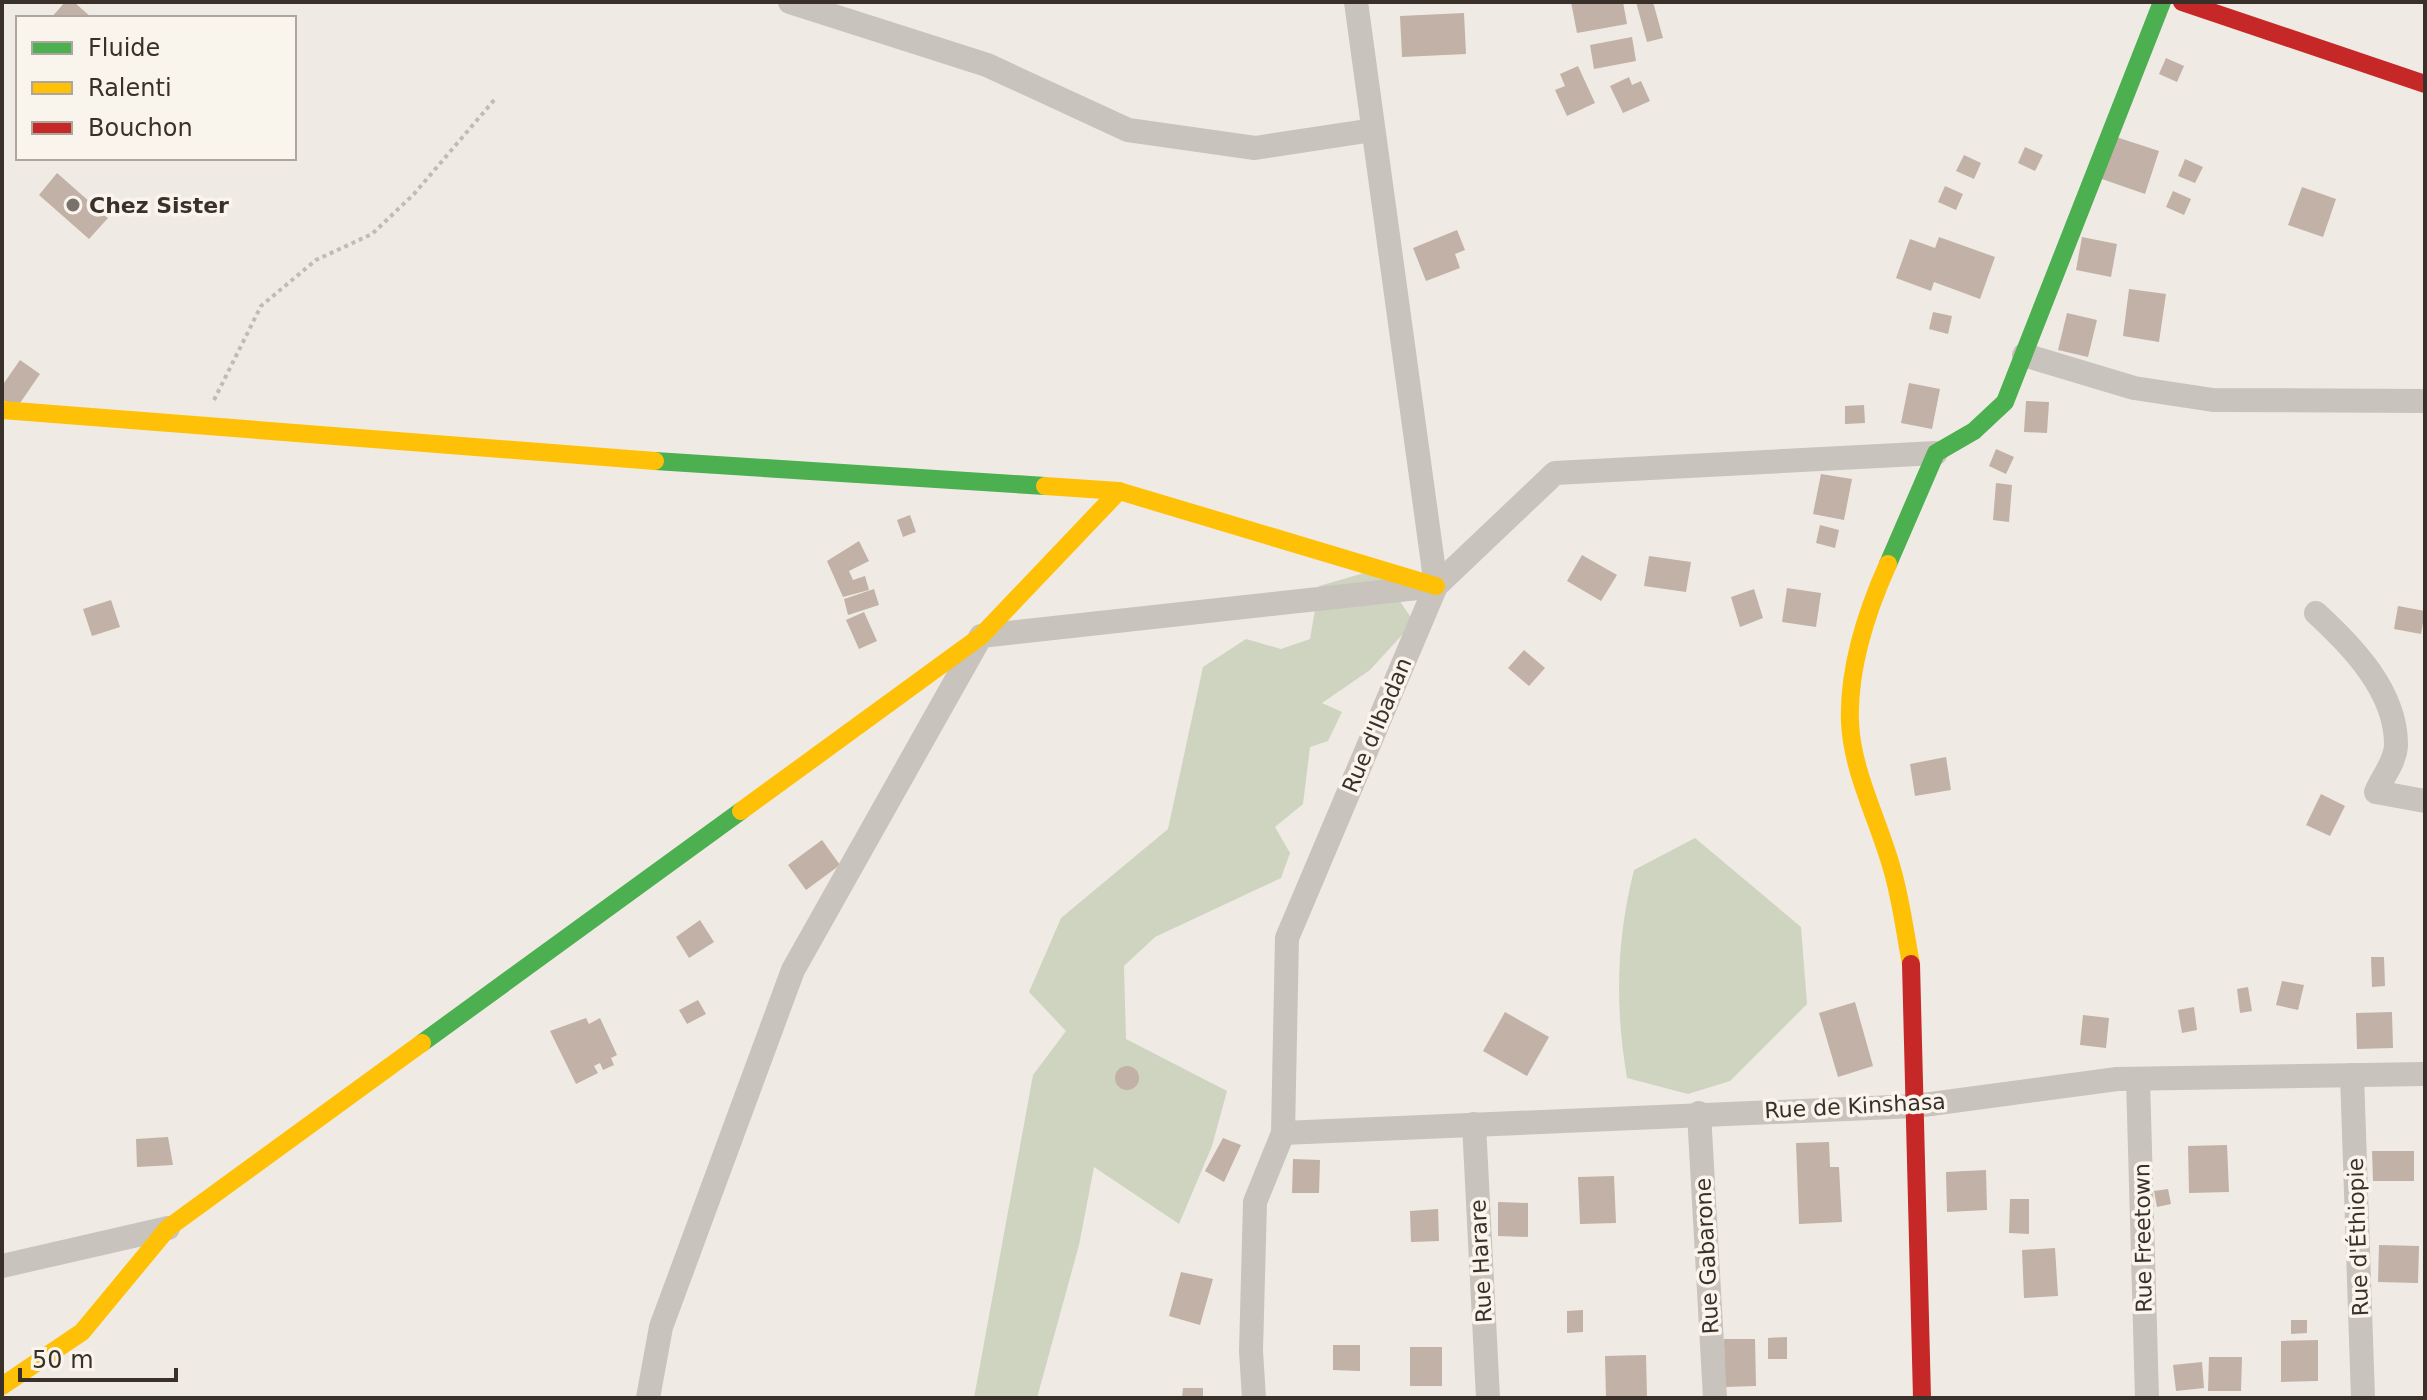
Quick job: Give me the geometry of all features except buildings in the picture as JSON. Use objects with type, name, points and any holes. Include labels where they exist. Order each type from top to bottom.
[{"type":"main road","points":[[1922,1398],[1912,970],[1893,871],[1857,762],[1850,723],[1854,663],[1873,597],[1936,453],[1974,431],[2005,402],[2162,2]]},
{"type":"main road","points":[[2182,2],[2425,84]]},
{"type":"main road","points":[[2,410],[597,457],[1119,491],[1436,586]]},
{"type":"main road","points":[[2,1386],[82,1332],[168,1228],[981,636],[1119,491]]},
{"type":"street","points":[[790,2],[987,65],[1128,130],[1255,148],[1373,130]]},
{"type":"street","points":[[648,1398],[661,1327],[793,970],[981,636],[1436,586],[1356,2]]},
{"type":"street","points":[[2024,355],[2134,388],[2213,400],[2425,401]]},
{"type":"street","name":"Rue d'Ibadan","points":[[1254,1398],[1251,1351],[1255,1202],[1283,1133],[1287,938],[1436,586],[1555,473],[1936,453]]},
{"type":"street","points":[[2316,613],[2367,667],[2385,699],[2396,746],[2376,792],[2425,801]]},
{"type":"street","name":"Rue de Kinshasa","points":[[1283,1133],[1916,1106],[2138,1079],[2425,1074]]},
{"type":"street","name":"Rue d'Éthiopie","points":[[2352,1075],[2363,1398]]},
{"type":"street","name":"Rue Freetown","points":[[2138,1079],[2147,1398]]},
{"type":"street","name":"Rue Gabarone","points":[[1699,1113],[1715,1398]]},
{"type":"street","name":"Rue Harare","points":[[1474,1124],[1488,1398]]},
{"type":"street","points":[[2,1266],[168,1228]]},
{"type":"path","points":[[207,426],[217,390],[261,306],[316,260],[372,234],[414,194],[495,99]]},
{"type":"green space","points":[[1378,569],[1414,622],[1370,670],[1322,703],[1342,712],[1328,741],[1310,747],[1303,804],[1275,827],[1290,853],[1281,878],[1155,937],[1124,966],[1126,1039],[1227,1091],[1212,1146],[1179,1224],[1094,1167],[1079,1245],[1037,1398],[974,1398],[1033,1075],[1066,1031],[1029,992],[1061,918],[1168,829],[1203,667],[1246,639],[1281,649],[1310,639],[1319,586]]},
{"type":"green space","points":[[1695,838],[1801,927],[1807,1004],[1730,1081],[1688,1094],[1627,1078],[1620,1026],[1619,974],[1624,922],[1634,870]]},
{"type":"traffic: fast","points":[[1888,564],[1936,453],[1974,431],[2005,402],[2162,2]]},
{"type":"traffic: fast","points":[[655,461],[1045,486]]},
{"type":"traffic: fast","points":[[422,1043],[741,811]]},
{"type":"traffic: slow","points":[[2,410],[655,461]]},
{"type":"traffic: slow","points":[[1045,486],[1119,491],[1436,586]]},
{"type":"traffic: slow","points":[[741,811],[981,636],[1119,491]]},
{"type":"traffic: slow","points":[[1888,564],[1872,602],[1855,661],[1850,722],[1861,778],[1895,880],[1911,964]]},
{"type":"traffic: slow","points":[[2,1386],[82,1332],[168,1228],[422,1043]]},
{"type":"traffic: jam","points":[[2182,2],[2425,84]]},
{"type":"traffic: jam","points":[[1911,964],[1922,1398]]},
{"type":"place","name":"Chez Sister","points":[[73,205]]}]
